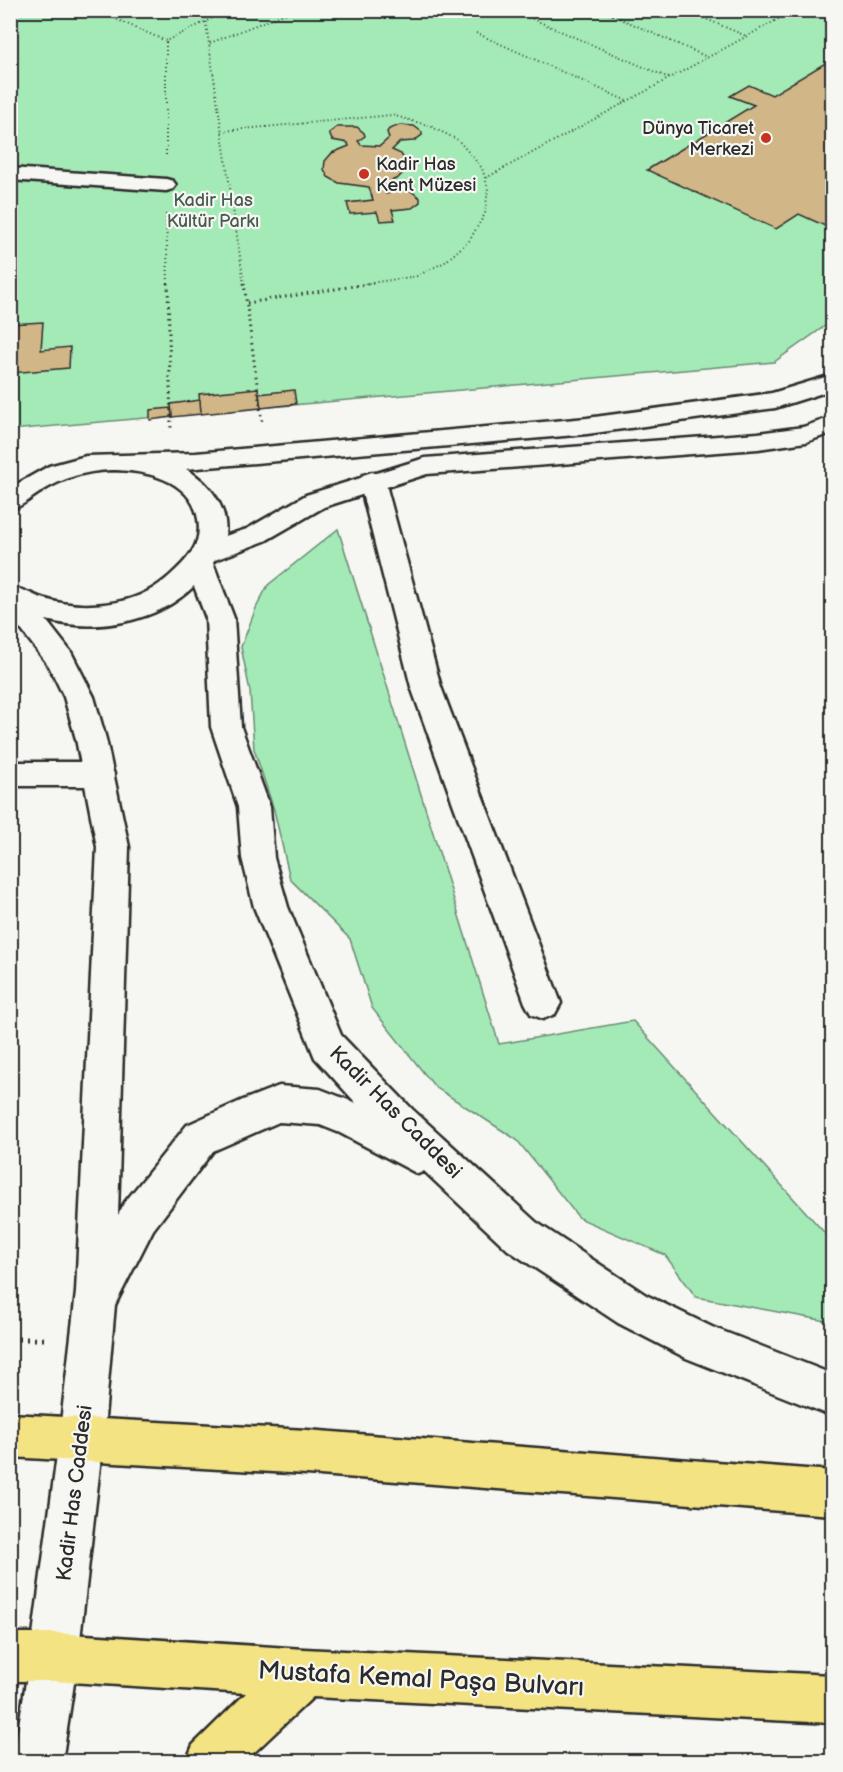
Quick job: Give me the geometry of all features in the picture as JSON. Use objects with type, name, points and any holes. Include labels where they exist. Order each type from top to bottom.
[{"type":"main road","points":[[10,1436],[72,1441],[232,1447],[832,1493]]},
{"type":"main road","name":"Mustafa Kemal Paşa Bulvarı","points":[[32,1657],[832,1699]]},
{"type":"main road","points":[[210,1761],[304,1673]]},
{"type":"street","points":[[10,174],[166,185]]},
{"type":"street","points":[[10,474],[66,469],[102,462],[196,461],[587,426],[775,400],[832,382]]},
{"type":"street","points":[[203,558],[256,535],[315,501],[425,466],[758,441],[806,434],[832,425]]},
{"type":"street","points":[[12,596],[43,611],[71,615],[119,612],[155,600],[185,580],[203,558],[213,531],[209,507],[193,486],[169,471],[136,462]]},
{"type":"street","points":[[10,501],[33,483],[66,469]]},
{"type":"street","points":[[372,481],[426,687],[543,1003]]},
{"type":"street","name":"Kadir Has Caddesi","points":[[203,558],[220,618],[226,727],[254,807],[258,858],[269,897],[328,1046],[399,1122],[522,1236],[632,1309],[701,1343],[832,1395]]},
{"type":"street","name":"Kadir Has Caddesi","points":[[12,596],[61,660],[79,697],[99,774],[113,847],[95,1303],[32,1657],[37,1761]]},
{"type":"street","points":[[10,774],[99,774]]},
{"type":"street","points":[[95,1303],[139,1216],[200,1138],[279,1104],[320,1107],[352,1119],[459,1177]]},
{"type":"path","points":[[95,10],[166,41]]},
{"type":"path","points":[[204,10],[262,407]]},
{"type":"path","points":[[206,20],[229,10]]},
{"type":"path","points":[[210,43],[294,10]]},
{"type":"path","points":[[601,10],[708,58]]},
{"type":"path","points":[[685,10],[747,37]]},
{"type":"path","points":[[772,10],[785,16]]},
{"type":"path","points":[[486,178],[795,10]]},
{"type":"path","points":[[520,14],[669,79]]},
{"type":"path","points":[[476,33],[628,101]]},
{"type":"path","points":[[222,131],[392,115],[430,126],[458,140],[475,158],[486,178],[489,199],[478,228],[457,253],[432,269],[417,276],[247,303]]},
{"type":"path","points":[[169,408],[169,417]]},
{"type":"green space","name":"Kadir Has Kültür Parkı","points":[[11,11],[832,11],[832,321],[774,362],[11,430]]},
{"type":"green space","points":[[338,529],[499,1044],[633,1021],[832,1241],[832,1322],[696,1297],[665,1255],[579,1218],[517,1140],[435,1087],[372,1008],[350,939],[290,879],[274,810],[254,749],[250,691],[241,647],[256,608],[268,585]]},
{"type":"building","name":"Dünya Ticaret Merkezi","points":[[832,59],[832,229],[799,214],[776,229],[647,170],[754,105],[730,96],[749,85],[772,95]]},
{"type":"building","name":"Kadir Has Kent Müzesi","points":[[400,125],[414,126],[422,132],[422,135],[414,141],[400,142],[392,150],[401,154],[406,162],[405,171],[398,178],[382,185],[386,194],[398,190],[411,191],[420,198],[420,202],[412,208],[392,210],[395,220],[380,221],[377,212],[350,214],[347,203],[373,200],[369,187],[339,183],[328,177],[324,169],[325,161],[332,153],[349,146],[348,143],[332,140],[329,133],[337,127],[357,127],[365,136],[358,141],[361,145],[380,146],[389,138],[387,132],[389,129]]},
{"type":"building","points":[[43,322],[41,350],[70,347],[69,368],[10,373],[10,324]]},
{"type":"building","points":[[258,388],[261,408],[201,414],[199,394]]},
{"type":"building","points":[[294,390],[296,404],[261,408],[259,394]]},
{"type":"building","points":[[200,400],[201,414],[172,417],[171,404]]},
{"type":"building","points":[[171,408],[172,417],[150,420],[150,410]]},
{"type":"place","name":"Dünya Ticaret Merkezi","points":[[766,138]]},
{"type":"place","name":"Kadir Has Kent Müzesi","points":[[364,174]]}]
